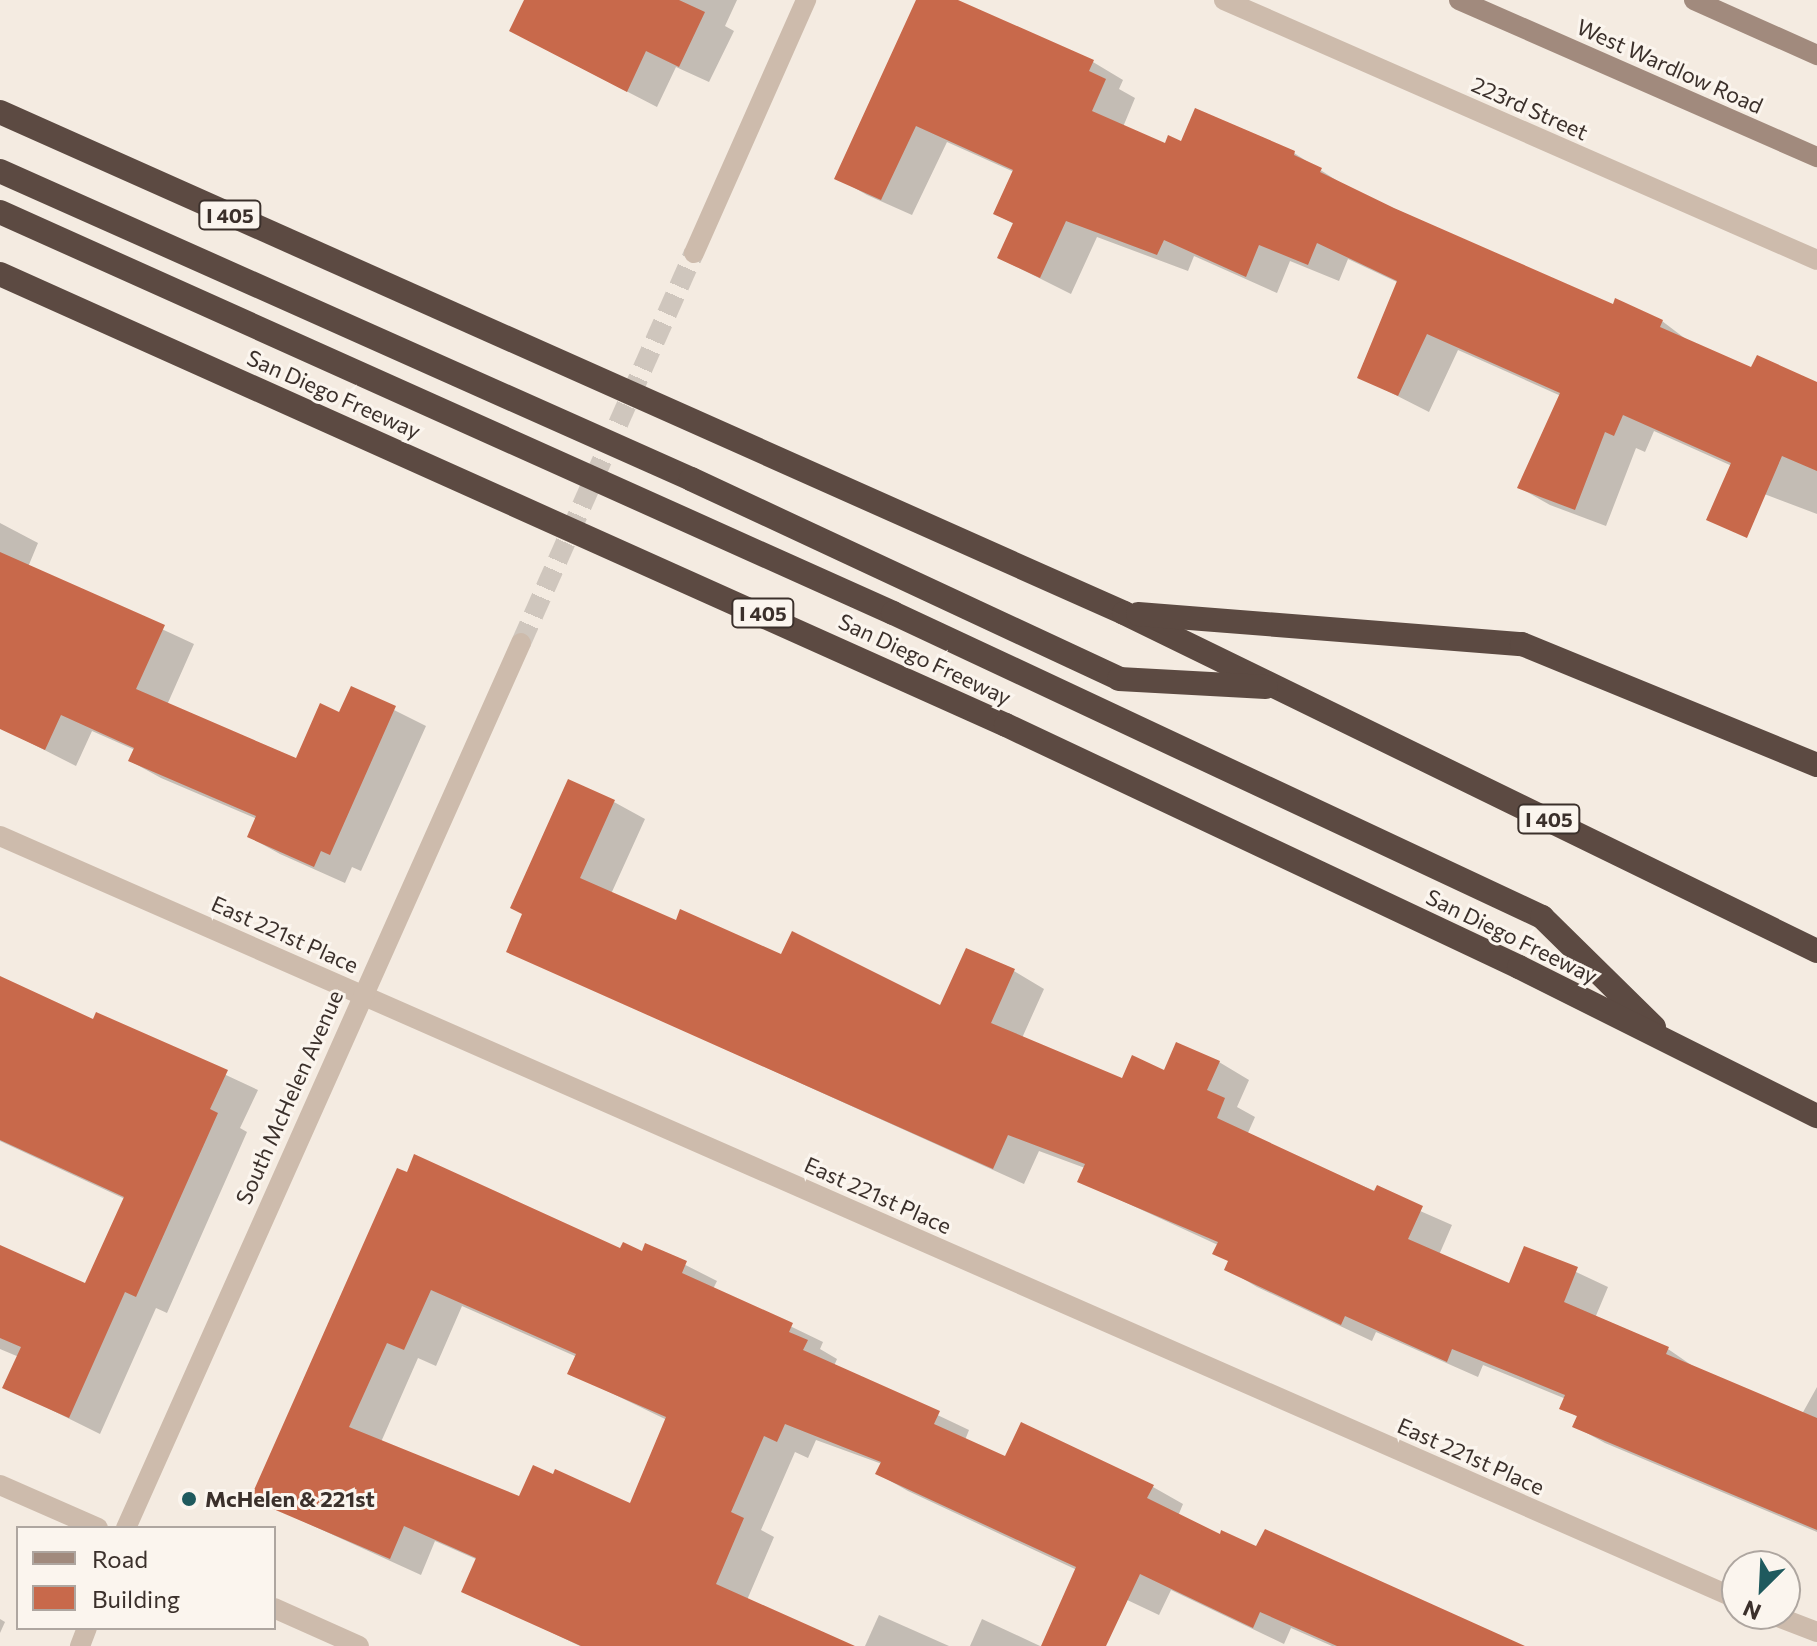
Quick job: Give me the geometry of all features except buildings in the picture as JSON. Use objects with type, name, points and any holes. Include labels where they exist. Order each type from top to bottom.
[{"type":"highway","name":"I 405","points":[[0,112],[1124,613],[1817,951]]},
{"type":"highway","points":[[0,171],[691,479],[1119,679],[1281,687]]},
{"type":"highway","points":[[0,212],[907,619],[1542,917],[1670,1042]]},
{"type":"highway","name":"San Diego Freeway","points":[[0,274],[756,610],[1670,1042],[1814,1116]]},
{"type":"highway","points":[[1124,613],[1522,644],[1817,765]]},
{"type":"main road","name":"West Wardlow Road","points":[[1459,0],[1817,157]]},
{"type":"main road","points":[[1694,0],[1817,55]]},
{"type":"street","points":[[694,253],[806,0]]},
{"type":"street","name":"223rd Street","points":[[1224,0],[1817,260]]},
{"type":"street","name":"South McHelen Avenue","points":[[127,1526],[360,994],[521,643]]},
{"type":"street","name":"East 221st Place","points":[[0,836],[1721,1592]]},
{"type":"street","points":[[0,1485],[93,1526]]},
{"type":"street","points":[[276,1609],[359,1646]]},
{"type":"tunnel","points":[[521,643],[694,253]]},
{"type":"place","name":"McHelen & 221st","points":[[189,1499]]}]
